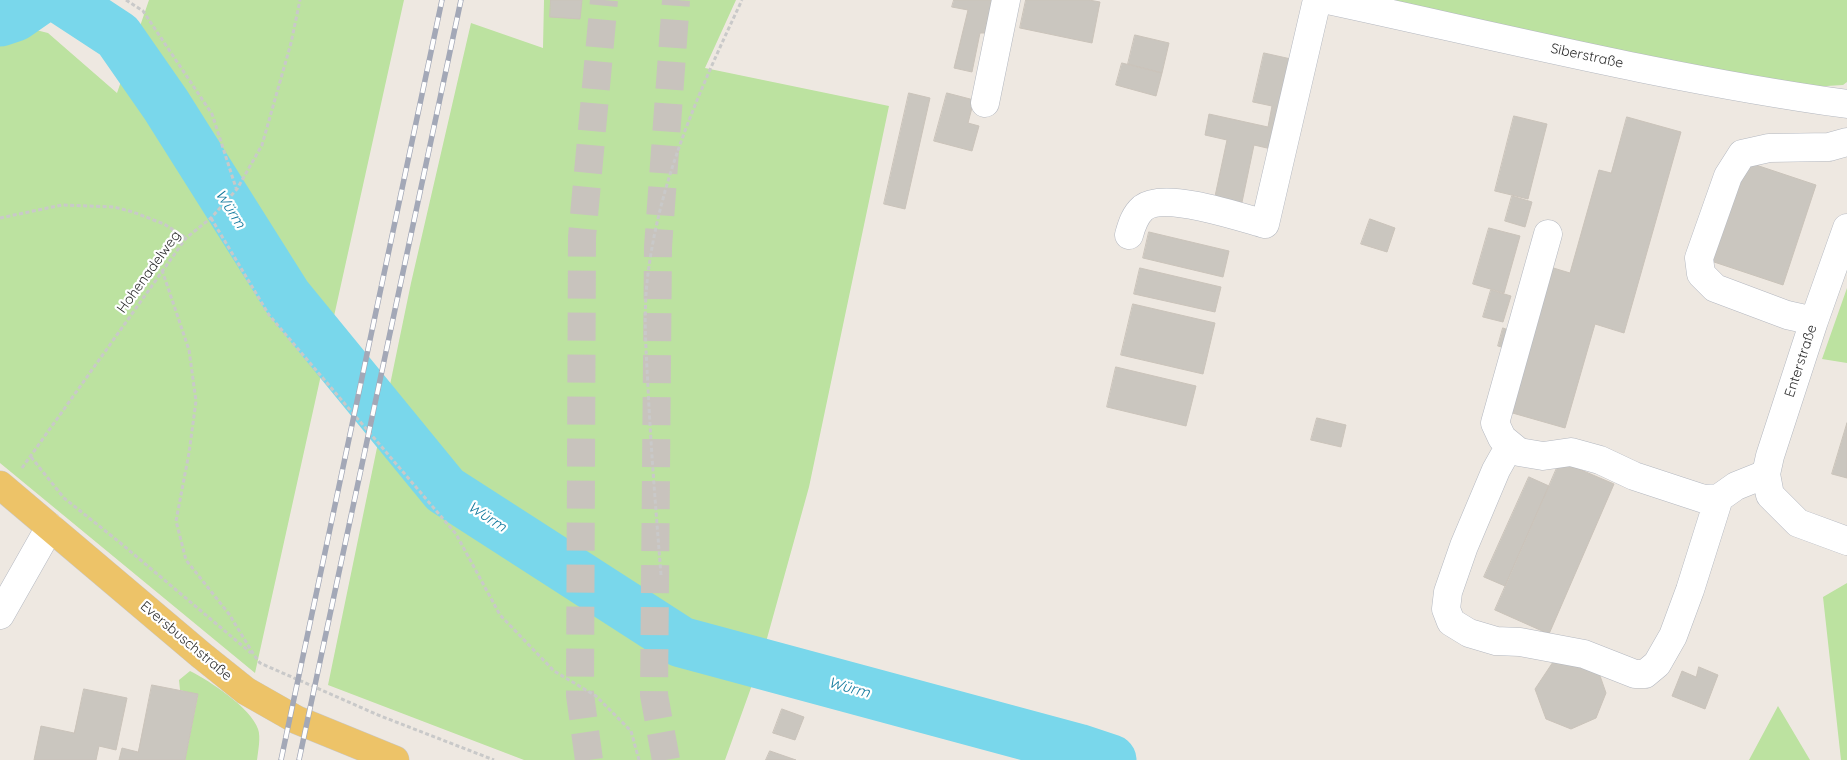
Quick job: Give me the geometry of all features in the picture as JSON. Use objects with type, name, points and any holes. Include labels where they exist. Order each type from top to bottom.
[{"type":"main road","name":"Eversbuschstraße","points":[[2,487],[246,691],[297,720],[395,760]]},
{"type":"street","points":[[985,103],[1006,0]]},
{"type":"street","points":[[1129,235],[1135,217],[1145,206],[1163,202],[1183,202],[1265,224],[1317,0]]},
{"type":"street","name":"Siberstraße","points":[[1328,0],[1623,64],[1847,104]]},
{"type":"street","points":[[1814,321],[1787,315],[1715,288],[1702,274],[1699,258],[1728,176],[1742,154],[1769,148],[1829,147],[1847,142]]},
{"type":"street","name":"Enterstraße","points":[[1768,485],[1770,456],[1814,321],[1847,228]]},
{"type":"street","points":[[1548,234],[1495,424],[1502,438],[1519,452],[1543,456],[1571,452],[1600,460],[1634,476],[1704,499],[1719,498],[1736,486],[1768,485],[1798,523],[1847,541]]},
{"type":"street","points":[[1510,445],[1496,470],[1464,546],[1448,592],[1446,609],[1450,622],[1469,633],[1496,641],[1520,642],[1584,654],[1635,674],[1645,674],[1657,664],[1673,636],[1690,590],[1719,498]]},
{"type":"street","points":[[0,615],[50,528]]},
{"type":"path","points":[[126,0],[143,11],[212,114],[237,188]]},
{"type":"path","name":"Hohenadelweg","points":[[2,487],[31,457],[186,238],[216,214],[237,188],[262,145],[291,43],[300,0]]},
{"type":"path","points":[[661,575],[646,350],[648,274],[659,213],[677,153],[710,68],[742,0]]},
{"type":"path","points":[[0,218],[62,205],[114,207],[164,224],[186,238]]},
{"type":"path","points":[[211,218],[269,315],[456,534],[500,615],[554,671],[596,696],[631,731],[640,760]]},
{"type":"path","points":[[162,270],[189,350],[196,401],[189,453],[176,521],[186,560],[229,614],[260,663],[378,715],[494,760]]},
{"type":"path","points":[[31,457],[64,498],[254,655]]},
{"type":"green space","points":[[149,0],[404,0],[255,673],[0,463],[0,21],[48,33],[117,93]]},
{"type":"green space","points":[[544,0],[736,0],[705,68],[889,106],[809,487],[761,660],[725,760],[524,760],[328,685],[411,283],[471,23],[543,48]]},
{"type":"green space","points":[[1386,0],[1847,0],[1847,82],[1843,85],[1810,87],[1626,52]]},
{"type":"green space","points":[[1847,288],[1847,363],[1822,359]]},
{"type":"green space","points":[[1847,583],[1847,760],[1841,760],[1823,597]]},
{"type":"green space","points":[[190,671],[229,696],[254,721],[259,736],[257,760],[185,760],[198,695],[180,690],[179,680]]},
{"type":"green space","points":[[1778,706],[1810,760],[1749,760]]},
{"type":"building","points":[[551,0],[582,0],[580,19],[550,17]]},
{"type":"building","points":[[954,0],[992,0],[985,33],[980,33],[972,72],[954,68],[968,10],[952,7]]},
{"type":"building","points":[[1026,0],[1089,0],[1100,2],[1092,43],[1020,28]]},
{"type":"building","points":[[1135,35],[1169,43],[1162,73],[1128,64]]},
{"type":"building","points":[[1264,53],[1300,61],[1280,151],[1254,145],[1241,207],[1214,201],[1227,140],[1205,135],[1209,114],[1268,127],[1272,106],[1253,102]]},
{"type":"building","points":[[1122,63],[1162,73],[1156,96],[1116,85]]},
{"type":"building","points":[[909,93],[930,98],[905,209],[884,204]]},
{"type":"building","points":[[947,93],[974,100],[968,123],[979,126],[972,151],[934,141]]},
{"type":"building","points":[[1514,116],[1547,124],[1528,199],[1495,191]]},
{"type":"building","points":[[1627,117],[1681,132],[1624,333],[1595,324],[1565,428],[1509,412],[1550,267],[1570,273],[1599,170],[1611,173]]},
{"type":"building","points":[[1744,161],[1816,185],[1783,285],[1711,261]]},
{"type":"building","points":[[1512,196],[1532,202],[1525,227],[1505,221]]},
{"type":"building","points":[[1370,219],[1395,228],[1387,252],[1361,244]]},
{"type":"building","points":[[1489,228],[1520,236],[1504,293],[1473,284]]},
{"type":"building","points":[[1149,232],[1229,251],[1223,277],[1143,258]]},
{"type":"building","points":[[1140,268],[1221,287],[1215,312],[1134,294]]},
{"type":"building","points":[[1491,290],[1511,296],[1503,322],[1483,317]]},
{"type":"building","points":[[1133,304],[1215,323],[1203,374],[1121,355]]},
{"type":"building","points":[[1503,328],[1514,332],[1508,349],[1498,346]]},
{"type":"building","points":[[1116,367],[1196,386],[1186,426],[1107,407]]},
{"type":"building","points":[[1317,418],[1346,425],[1341,447],[1311,440]]},
{"type":"building","points":[[1847,423],[1847,478],[1832,474]]},
{"type":"building","points":[[1560,461],[1614,484],[1549,634],[1495,610]]},
{"type":"building","points":[[1529,477],[1549,486],[1505,586],[1484,577]]},
{"type":"building","points":[[1577,658],[1598,670],[1606,693],[1596,718],[1571,729],[1546,719],[1535,689],[1553,662]]},
{"type":"building","points":[[1699,667],[1718,675],[1705,709],[1672,696],[1682,671],[1696,677]]},
{"type":"building","points":[[152,685],[198,694],[185,760],[119,760],[122,748],[138,752]]},
{"type":"building","points":[[84,689],[127,698],[116,750],[99,746],[96,760],[34,760],[41,726],[74,733]]},
{"type":"building","points":[[782,709],[804,717],[795,740],[773,733]]},
{"type":"building","points":[[770,751],[796,760],[766,760]]},
{"type":"waterway","points":[[0,21],[15,16],[38,0]]},
{"type":"waterway","name":"Würm","points":[[63,0],[118,36],[166,105],[287,297],[445,490],[681,642],[1078,749],[1111,760]]},
{"type":"tunnel","points":[[589,760],[580,695],[582,237],[604,0]]},
{"type":"tunnel","points":[[666,760],[654,695],[658,247],[676,0]]},
{"type":"railway","points":[[281,760],[442,0]]},
{"type":"railway","points":[[299,760],[461,0]]}]
